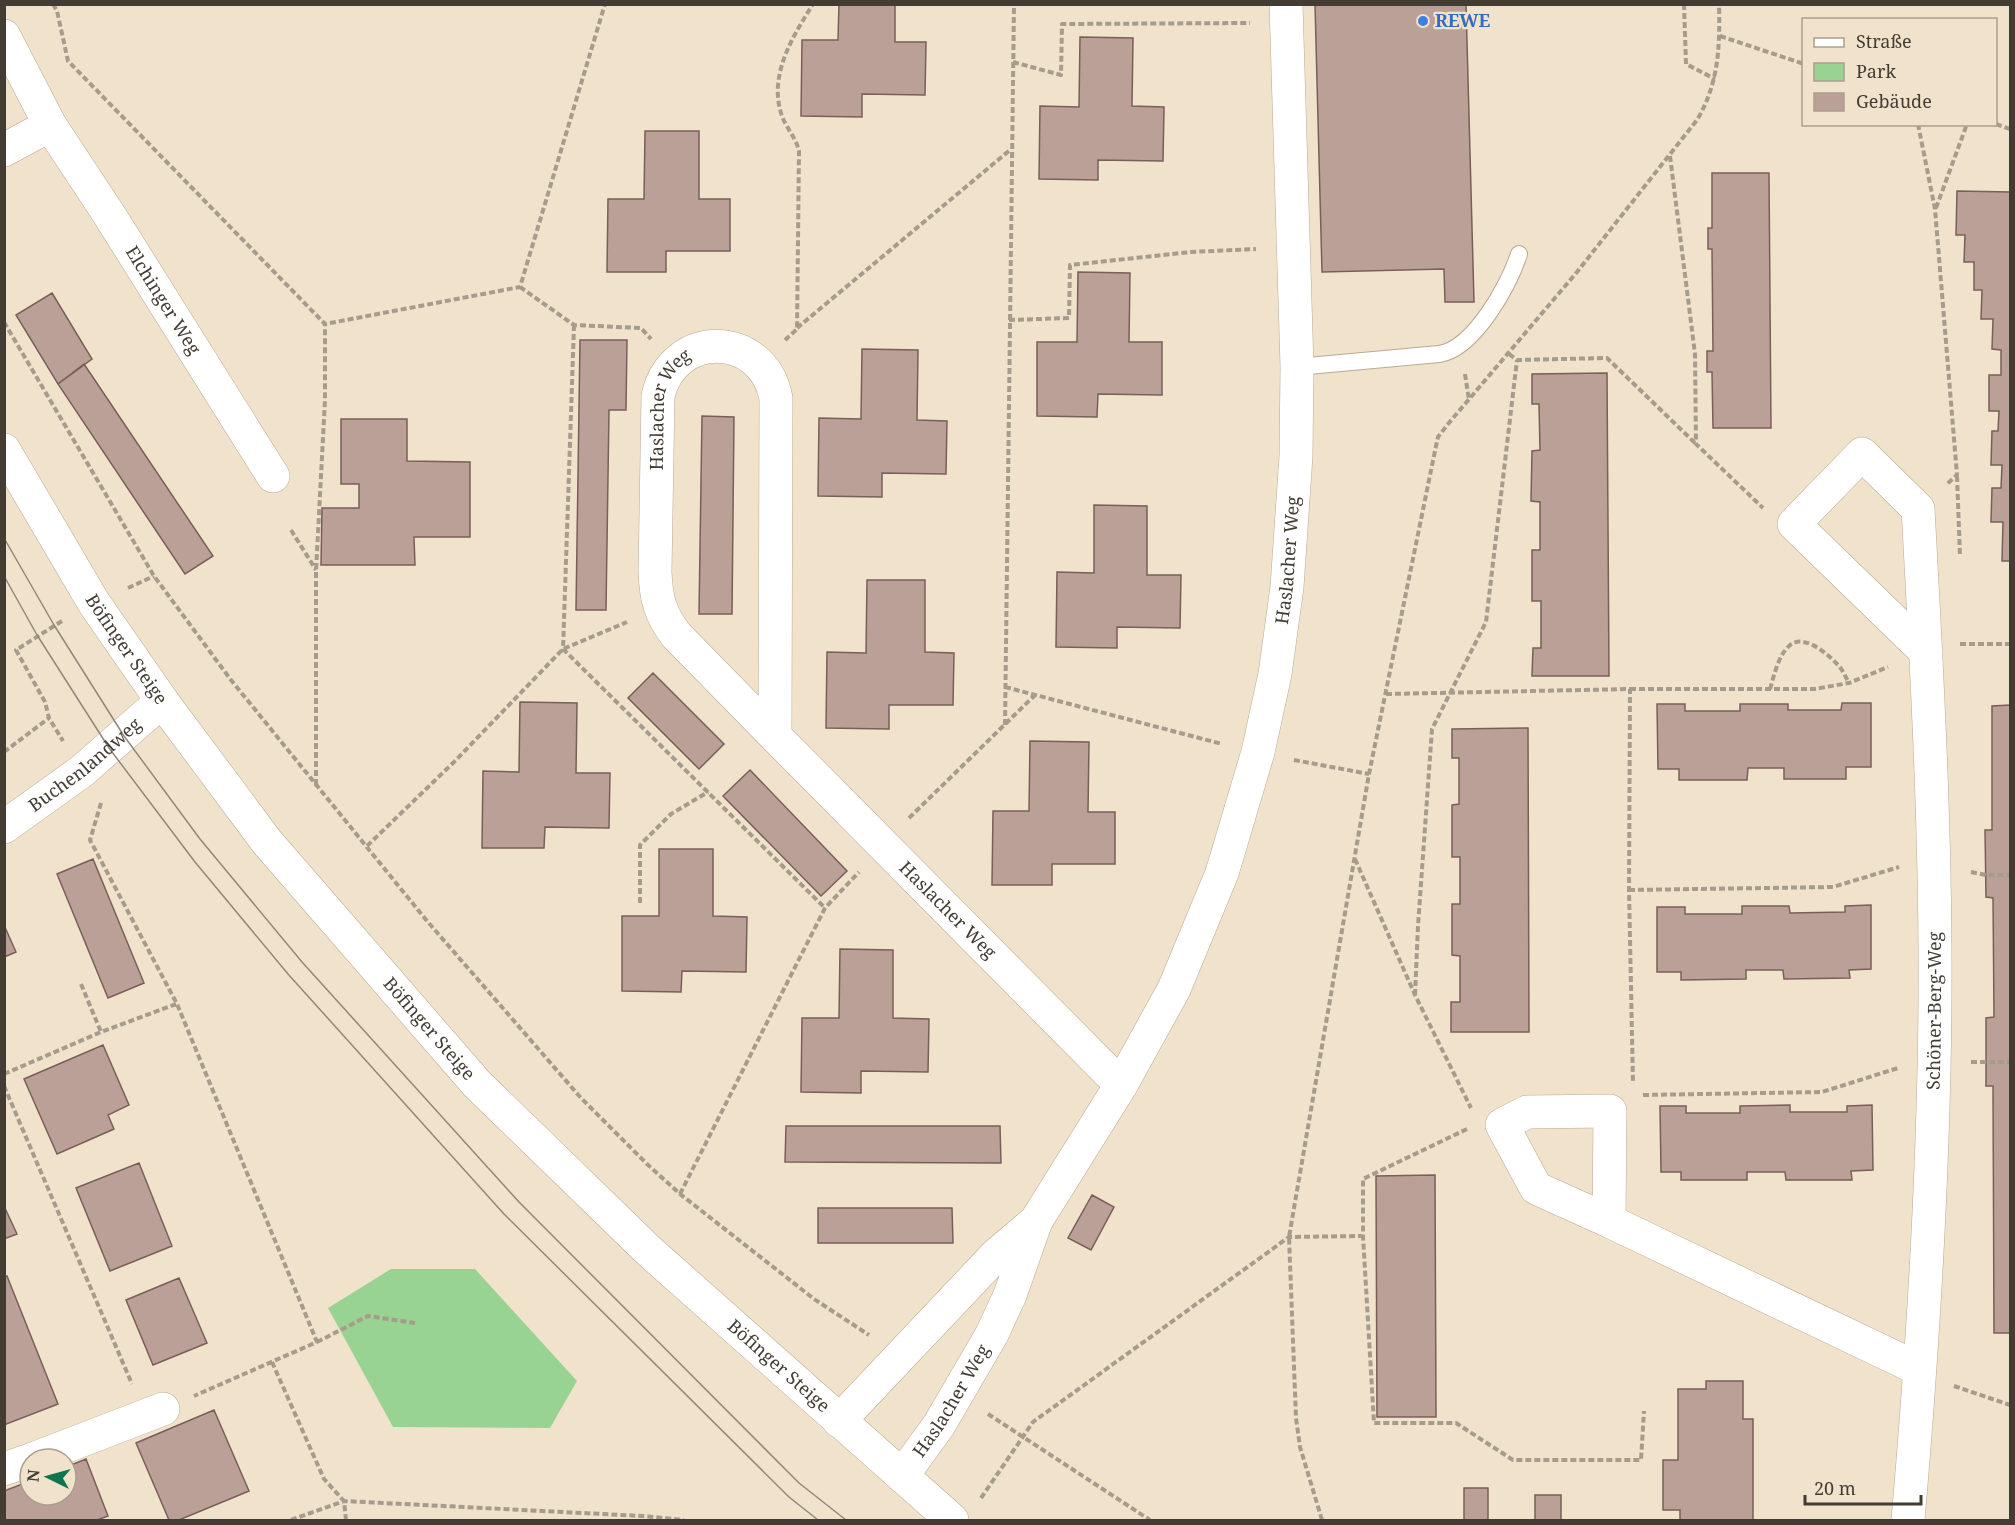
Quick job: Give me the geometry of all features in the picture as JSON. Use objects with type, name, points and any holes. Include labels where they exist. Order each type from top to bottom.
[{"type":"street","name":"Haslacher Weg","points":[[902,1476],[920,1453],[958,1394],[1002,1314],[1036,1221],[1121,1085],[1174,989],[1222,873],[1258,752],[1275,674],[1287,587],[1296,456],[1297,367],[1286,14]]},
{"type":"street","name":"Elchinger Weg","points":[[4,36],[50,125],[110,216],[273,476]]},
{"type":"street","points":[[4,150],[50,125]]},
{"type":"street","name":"Haslacher Weg","points":[[760,364],[745,352],[736,349],[718,346],[699,348],[675,363],[660,386],[657,405],[655,572],[657,598],[664,618],[677,636],[1121,1085]]},
{"type":"street","points":[[760,364],[771,380],[777,407],[776,736]]},
{"type":"street","name":"Böfinger Steige","points":[[4,450],[94,603],[162,701],[267,842],[477,1084],[649,1251],[952,1521]]},
{"type":"street","points":[[1918,509],[1862,454],[1794,524],[1926,652]]},
{"type":"street","name":"Schöner-Berg-Weg","points":[[1908,1521],[1931,1174],[1935,996],[1933,792],[1918,509]]},
{"type":"street","name":"Buchenlandweg","points":[[4,827],[82,771],[162,701]]},
{"type":"street","points":[[1609,1221],[1610,1111],[1527,1112],[1490,1124],[1536,1188],[1919,1369]]},
{"type":"street","name":"Haslacher Weg","points":[[839,1421],[996,1255],[1036,1221]]},
{"type":"street","points":[[65,1447],[155,1413]]},
{"type":"lane","points":[[1297,367],[1439,354],[1455,349],[1473,333],[1494,304],[1512,273],[1519,254]]},
{"type":"path","points":[[53,4],[57,11],[68,61],[325,324],[325,400],[316,571],[316,785]]},
{"type":"path","points":[[520,287],[605,4]]},
{"type":"path","points":[[797,328],[799,151],[795,138],[780,112],[778,93],[780,74],[787,49],[793,34],[813,4]]},
{"type":"path","points":[[1005,725],[1014,4]]},
{"type":"path","points":[[1684,4],[1686,64],[1715,79]]},
{"type":"path","points":[[1322,1521],[1300,1447],[1296,1418],[1289,1237],[1354,858],[1438,437],[1509,354],[1670,156],[1702,111],[1715,79],[1720,36],[1719,4]]},
{"type":"path","points":[[1012,62],[1061,75],[1062,24],[1286,14]]},
{"type":"path","points":[[1720,36],[1802,64]]},
{"type":"path","points":[[1918,126],[1935,209],[1957,475],[1918,509]]},
{"type":"path","points":[[1935,209],[1966,126]]},
{"type":"path","points":[[760,364],[797,328],[1011,149]]},
{"type":"path","points":[[1670,156],[1695,354],[1696,444]]},
{"type":"path","points":[[1009,320],[1069,318],[1070,265],[1191,252],[1293,246]]},
{"type":"path","points":[[325,324],[520,287],[574,325],[641,328],[675,363]]},
{"type":"path","points":[[4,322],[154,576],[231,680],[427,921],[581,1098],[680,1194],[814,1299],[902,1355]]},
{"type":"path","points":[[1509,354],[1517,360],[1607,358],[1774,519],[1794,524]]},
{"type":"path","points":[[1415,995],[1432,729],[1486,622],[1517,360]]},
{"type":"path","points":[[291,530],[316,571]]},
{"type":"path","points":[[154,576],[94,603],[54,625],[16,650],[45,702],[49,718],[102,801],[90,840],[177,1004],[317,1342]]},
{"type":"path","points":[[367,846],[454,762],[563,649],[660,609]]},
{"type":"path","points":[[1770,689],[1785,652],[1790,645],[1796,642],[1811,644],[1836,662],[1848,683]]},
{"type":"path","points":[[1386,693],[1630,688],[1814,689],[1848,683],[1926,652],[1963,643],[2010,644]]},
{"type":"path","points":[[1005,687],[1212,742],[1370,774]]},
{"type":"path","points":[[1630,688],[1629,890],[1633,1095],[1822,1092],[1850,1085],[1881,1071]]},
{"type":"path","points":[[680,1194],[825,908],[928,799],[1035,695]]},
{"type":"path","points":[[4,752],[49,718]]},
{"type":"path","points":[[640,903],[639,845],[671,814],[708,792]]},
{"type":"path","points":[[1354,858],[1415,995],[1490,1124],[1363,1179],[1363,1236],[1374,1423],[1456,1423],[1513,1460],[1641,1460],[1644,1411]]},
{"type":"path","points":[[1986,875],[2010,875]]},
{"type":"path","points":[[1629,890],[1833,887],[1867,876]]},
{"type":"path","points":[[81,984],[101,1032]]},
{"type":"path","points":[[4,1074],[101,1032],[177,1004]]},
{"type":"path","points":[[1986,1062],[2010,1062]]},
{"type":"path","points":[[4,1086],[155,1413],[317,1342],[368,1316],[415,1323]]},
{"type":"path","points":[[979,1501],[1033,1422],[1289,1237],[1363,1236]]},
{"type":"path","points":[[272,1362],[324,1479],[344,1501],[346,1521]]},
{"type":"path","points":[[1919,1369],[1963,1390],[2010,1405]]},
{"type":"path","points":[[958,1394],[1150,1521]]},
{"type":"path","points":[[291,1521],[344,1501],[642,1516],[684,1521]]},
{"type":"green space","points":[[391,1269],[475,1269],[577,1381],[550,1428],[393,1427],[328,1308]]},
{"type":"building","points":[[839,4],[895,4],[895,42],[926,42],[925,95],[862,94],[862,117],[801,116],[802,40],[838,40]]},
{"type":"building","points":[[1315,4],[1466,4],[1474,302],[1445,302],[1444,269],[1322,272]]},
{"type":"building","points":[[1080,37],[1133,38],[1132,106],[1164,107],[1163,161],[1098,160],[1098,180],[1039,179],[1040,106],[1079,107]]},
{"type":"building","points":[[645,131],[699,131],[699,199],[730,199],[730,251],[666,251],[666,272],[607,272],[608,199],[644,199]]},
{"type":"building","points":[[1712,173],[1769,173],[1771,428],[1713,428],[1712,372],[1707,372],[1707,351],[1713,351],[1712,249],[1708,249],[1708,228],[1712,228]]},
{"type":"building","points":[[1957,191],[2010,192],[2010,561],[2002,561],[2003,522],[1991,522],[1992,488],[2001,488],[2002,465],[1991,465],[1992,431],[1998,431],[1999,411],[1989,411],[1989,375],[2001,375],[2001,350],[1992,349],[1993,319],[1981,319],[1982,290],[1974,290],[1974,262],[1964,262],[1965,235],[1956,235]]},
{"type":"building","points":[[1078,272],[1130,273],[1129,342],[1162,342],[1162,395],[1098,394],[1097,417],[1037,416],[1037,342],[1077,342]]},
{"type":"building","points":[[52,293],[92,359],[58,384],[16,315]]},
{"type":"building","points":[[580,340],[627,340],[626,410],[609,410],[606,610],[576,610]]},
{"type":"building","points":[[862,349],[918,350],[917,420],[947,421],[946,474],[882,473],[882,497],[818,496],[819,418],[861,419]]},
{"type":"building","points":[[84,364],[213,556],[185,574],[58,384]]},
{"type":"building","points":[[1607,373],[1609,676],[1532,676],[1533,648],[1541,648],[1541,601],[1532,601],[1532,550],[1540,550],[1540,502],[1531,501],[1532,451],[1540,450],[1539,404],[1532,404],[1532,374]]},
{"type":"building","points":[[702,416],[734,417],[732,614],[699,614]]},
{"type":"building","points":[[341,419],[407,419],[407,461],[470,462],[470,537],[414,537],[415,565],[321,565],[322,508],[359,508],[359,484],[341,484]]},
{"type":"building","points":[[1094,505],[1147,506],[1147,575],[1181,575],[1180,628],[1117,627],[1117,648],[1056,647],[1057,572],[1094,573]]},
{"type":"building","points":[[867,580],[925,580],[925,652],[954,653],[953,705],[889,705],[889,729],[826,728],[827,652],[866,653]]},
{"type":"building","points":[[653,673],[724,744],[699,769],[628,698]]},
{"type":"building","points":[[520,702],[577,703],[576,773],[610,773],[609,828],[545,827],[544,848],[482,848],[483,771],[519,772]]},
{"type":"building","points":[[1842,703],[1871,703],[1871,767],[1846,767],[1846,779],[1784,779],[1784,768],[1748,768],[1747,780],[1679,780],[1679,769],[1658,769],[1657,704],[1685,704],[1685,711],[1740,711],[1740,704],[1788,704],[1788,710],[1841,710]]},
{"type":"building","points":[[2010,705],[2010,1333],[1994,1333],[1993,1086],[1986,1086],[1986,1018],[1994,1017],[1993,898],[1986,897],[1985,830],[1992,830],[1992,706]]},
{"type":"building","points":[[1528,728],[1529,1032],[1451,1032],[1451,1002],[1460,1002],[1460,956],[1452,955],[1452,904],[1460,904],[1460,857],[1452,857],[1452,805],[1459,804],[1459,758],[1452,758],[1452,729]]},
{"type":"building","points":[[1030,741],[1089,742],[1088,812],[1115,812],[1115,864],[1052,864],[1052,885],[992,885],[993,811],[1029,811]]},
{"type":"building","points":[[750,770],[847,871],[821,896],[723,796]]},
{"type":"building","points":[[659,849],[713,849],[713,916],[747,917],[746,972],[682,971],[681,992],[622,991],[622,916],[659,916]]},
{"type":"building","points":[[93,859],[144,983],[108,998],[57,874]]},
{"type":"building","points":[[1871,905],[1871,969],[1849,970],[1850,978],[1784,979],[1783,970],[1746,970],[1746,979],[1681,980],[1681,972],[1657,972],[1657,907],[1685,907],[1685,914],[1742,914],[1742,906],[1789,906],[1790,913],[1845,912],[1845,906]]},
{"type":"building","points":[[4,925],[16,952],[4,957]]},
{"type":"building","points":[[840,949],[893,950],[893,1018],[929,1019],[928,1072],[861,1071],[861,1093],[801,1092],[802,1018],[839,1018]]},
{"type":"building","points":[[103,1045],[129,1105],[108,1115],[114,1129],[57,1154],[24,1079]]},
{"type":"building","points":[[1790,1105],[1790,1112],[1847,1112],[1847,1106],[1872,1105],[1873,1170],[1851,1171],[1852,1180],[1786,1180],[1785,1172],[1747,1172],[1747,1180],[1681,1180],[1681,1172],[1661,1172],[1660,1106],[1686,1106],[1686,1113],[1740,1113],[1740,1106]]},
{"type":"building","points":[[786,1126],[1000,1126],[1001,1163],[785,1162]]},
{"type":"building","points":[[139,1163],[172,1246],[110,1271],[76,1188]]},
{"type":"building","points":[[1435,1175],[1436,1417],[1377,1417],[1376,1176]]},
{"type":"building","points":[[1092,1195],[1114,1207],[1091,1250],[1068,1238]]},
{"type":"building","points":[[4,1206],[17,1234],[4,1239]]},
{"type":"building","points":[[818,1208],[952,1208],[953,1243],[818,1243]]},
{"type":"building","points":[[7,1276],[58,1404],[4,1425],[4,1277]]},
{"type":"building","points":[[179,1278],[207,1343],[153,1365],[126,1300]]},
{"type":"building","points":[[1706,1381],[1743,1381],[1743,1419],[1753,1419],[1753,1520],[1680,1520],[1680,1510],[1663,1510],[1663,1460],[1678,1460],[1678,1389],[1706,1389]]},
{"type":"building","points":[[214,1410],[249,1491],[179,1520],[169,1520],[136,1443]]},
{"type":"building","points":[[86,1459],[108,1516],[97,1520],[4,1520],[4,1491],[18,1486],[18,1507],[78,1507],[78,1462]]},
{"type":"building","points":[[1464,1488],[1488,1488],[1488,1520],[1464,1520]]},
{"type":"building","points":[[1535,1495],[1561,1495],[1561,1520],[1535,1520]]},
{"type":"tram line","points":[[4,538],[54,625],[124,736],[200,839],[302,962],[519,1202],[799,1483],[846,1520]]},
{"type":"tram line","points":[[4,576],[37,635],[109,748],[195,862],[288,974],[504,1214],[789,1497],[818,1520]]},
{"type":"place","name":"REWE","points":[[1423,21]]}]
